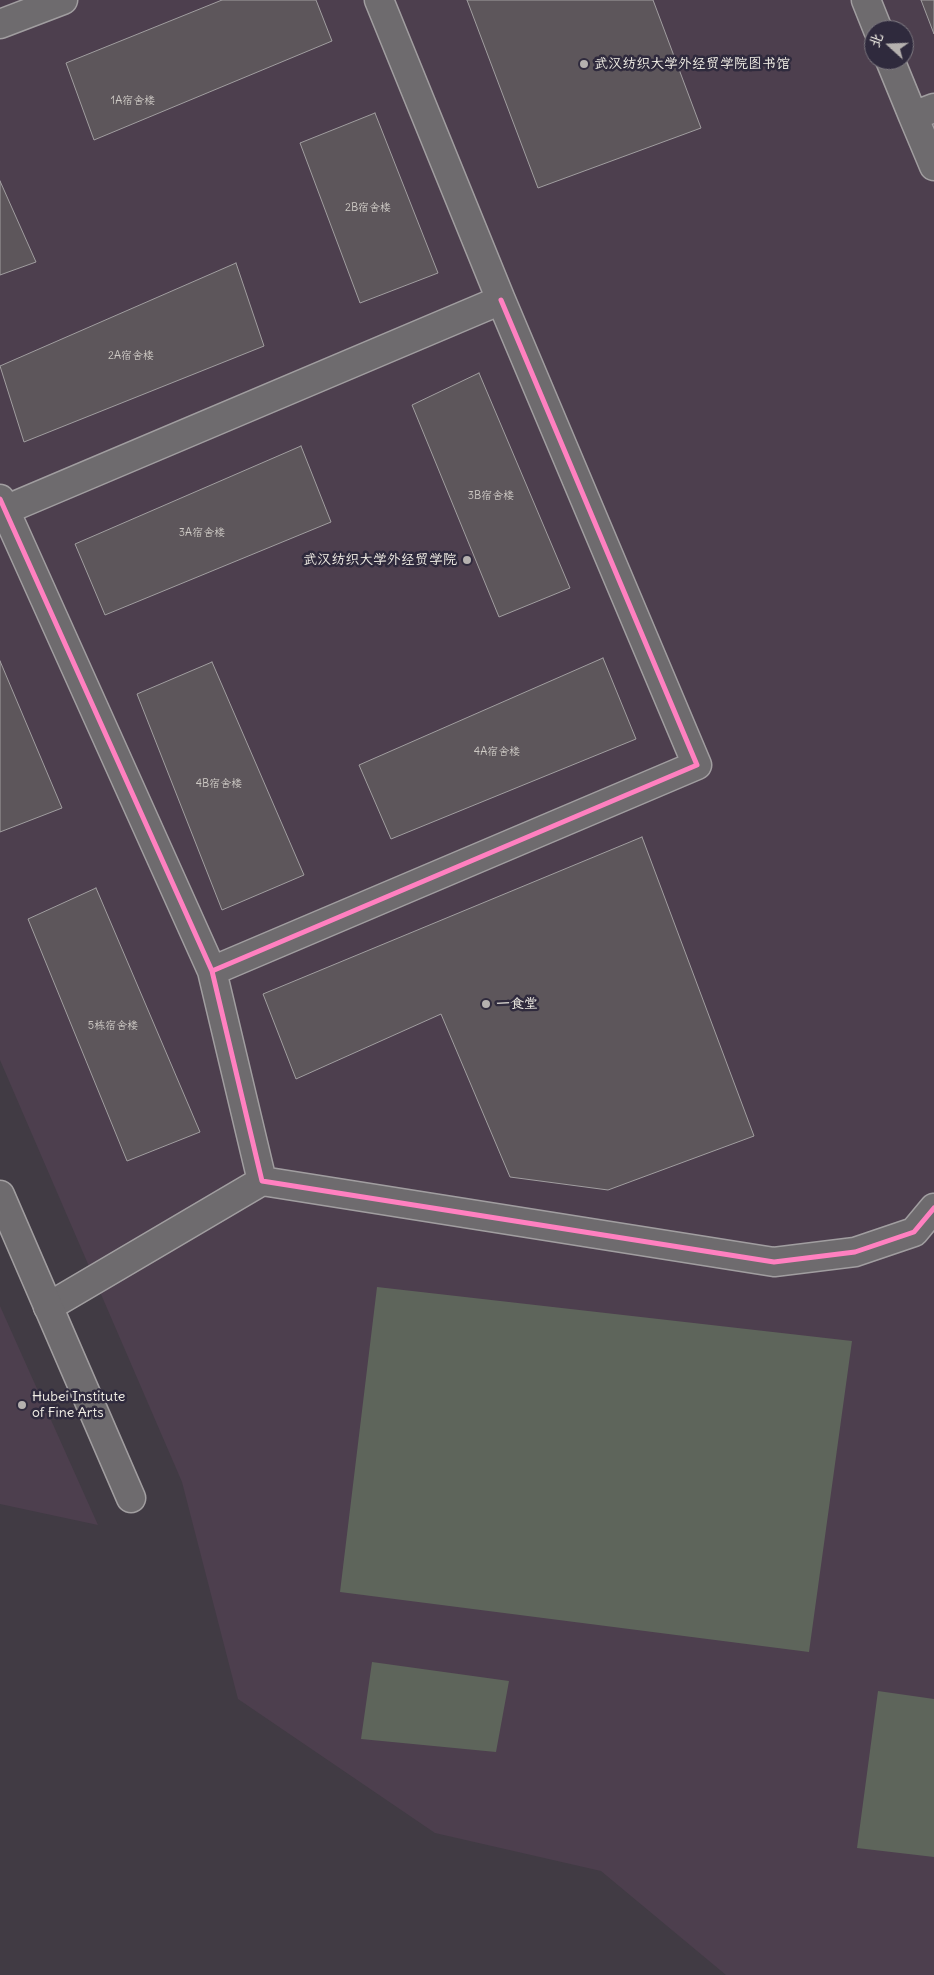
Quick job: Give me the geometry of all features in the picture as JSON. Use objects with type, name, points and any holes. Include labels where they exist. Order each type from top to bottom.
[{"type":"street","points":[[0,24],[63,0]]},
{"type":"street","points":[[212,972],[697,765],[501,300],[379,0]]},
{"type":"street","points":[[866,0],[874,20]]},
{"type":"street","points":[[897,70],[924,112],[934,166]]},
{"type":"street","points":[[262,1181],[212,972],[2,504],[501,300]]},
{"type":"street","points":[[48,1307],[262,1181],[774,1262],[855,1252],[914,1232],[934,1208]]},
{"type":"street","points":[[0,1195],[131,1498]]},
{"type":"shaded area","name":"武汉纺织大学外经贸学院","points":[[0,0],[934,0],[934,1975],[726,1975],[601,1871],[435,1833],[238,1699],[182,1482],[0,1060]]},
{"type":"shaded area","points":[[377,1287],[852,1341],[809,1652],[340,1592]]},
{"type":"shaded area","name":"Hubei Institute of Fine Arts","points":[[0,1306],[98,1525],[0,1504]]},
{"type":"shaded area","points":[[372,1662],[509,1681],[496,1752],[361,1739]]},
{"type":"shaded area","points":[[878,1691],[934,1699],[934,1857],[857,1848]]},
{"type":"building","points":[[222,0],[316,0],[332,41],[94,140],[66,63]]},
{"type":"building","name":"武汉纺织大学外经贸学院图书馆","points":[[467,0],[653,0],[701,128],[538,188]]},
{"type":"building","points":[[921,0],[934,0],[934,34]]},
{"type":"building","points":[[375,113],[438,273],[360,303],[300,143]]},
{"type":"building","points":[[0,181],[36,262],[0,275]]},
{"type":"building","points":[[236,263],[264,346],[24,442],[0,366]]},
{"type":"building","points":[[479,373],[570,588],[499,617],[412,405]]},
{"type":"building","points":[[301,446],[331,522],[105,615],[75,544]]},
{"type":"building","points":[[603,658],[636,739],[391,839],[359,765]]},
{"type":"building","points":[[0,661],[62,808],[0,832]]},
{"type":"building","points":[[212,662],[304,875],[222,910],[137,694]]},
{"type":"building","name":"一食堂","points":[[642,837],[754,1136],[608,1190],[510,1177],[441,1014],[296,1079],[263,994]]},
{"type":"building","points":[[96,888],[200,1132],[127,1161],[28,919]]},
{"type":"cycle path","points":[[212,971],[697,765],[501,300]]},
{"type":"cycle path","points":[[0,499],[212,971],[262,1181],[774,1262],[855,1252],[914,1232],[934,1208]]},
{"type":"place","name":"武汉纺织大学外经贸学院图书馆","points":[[584,64]]},
{"type":"place","name":"武汉纺织大学外经贸学院","points":[[467,560]]},
{"type":"place","name":"一食堂","points":[[486,1004]]},
{"type":"place","name":"Hubei Institute of Fine Arts","points":[[22,1405]]}]
